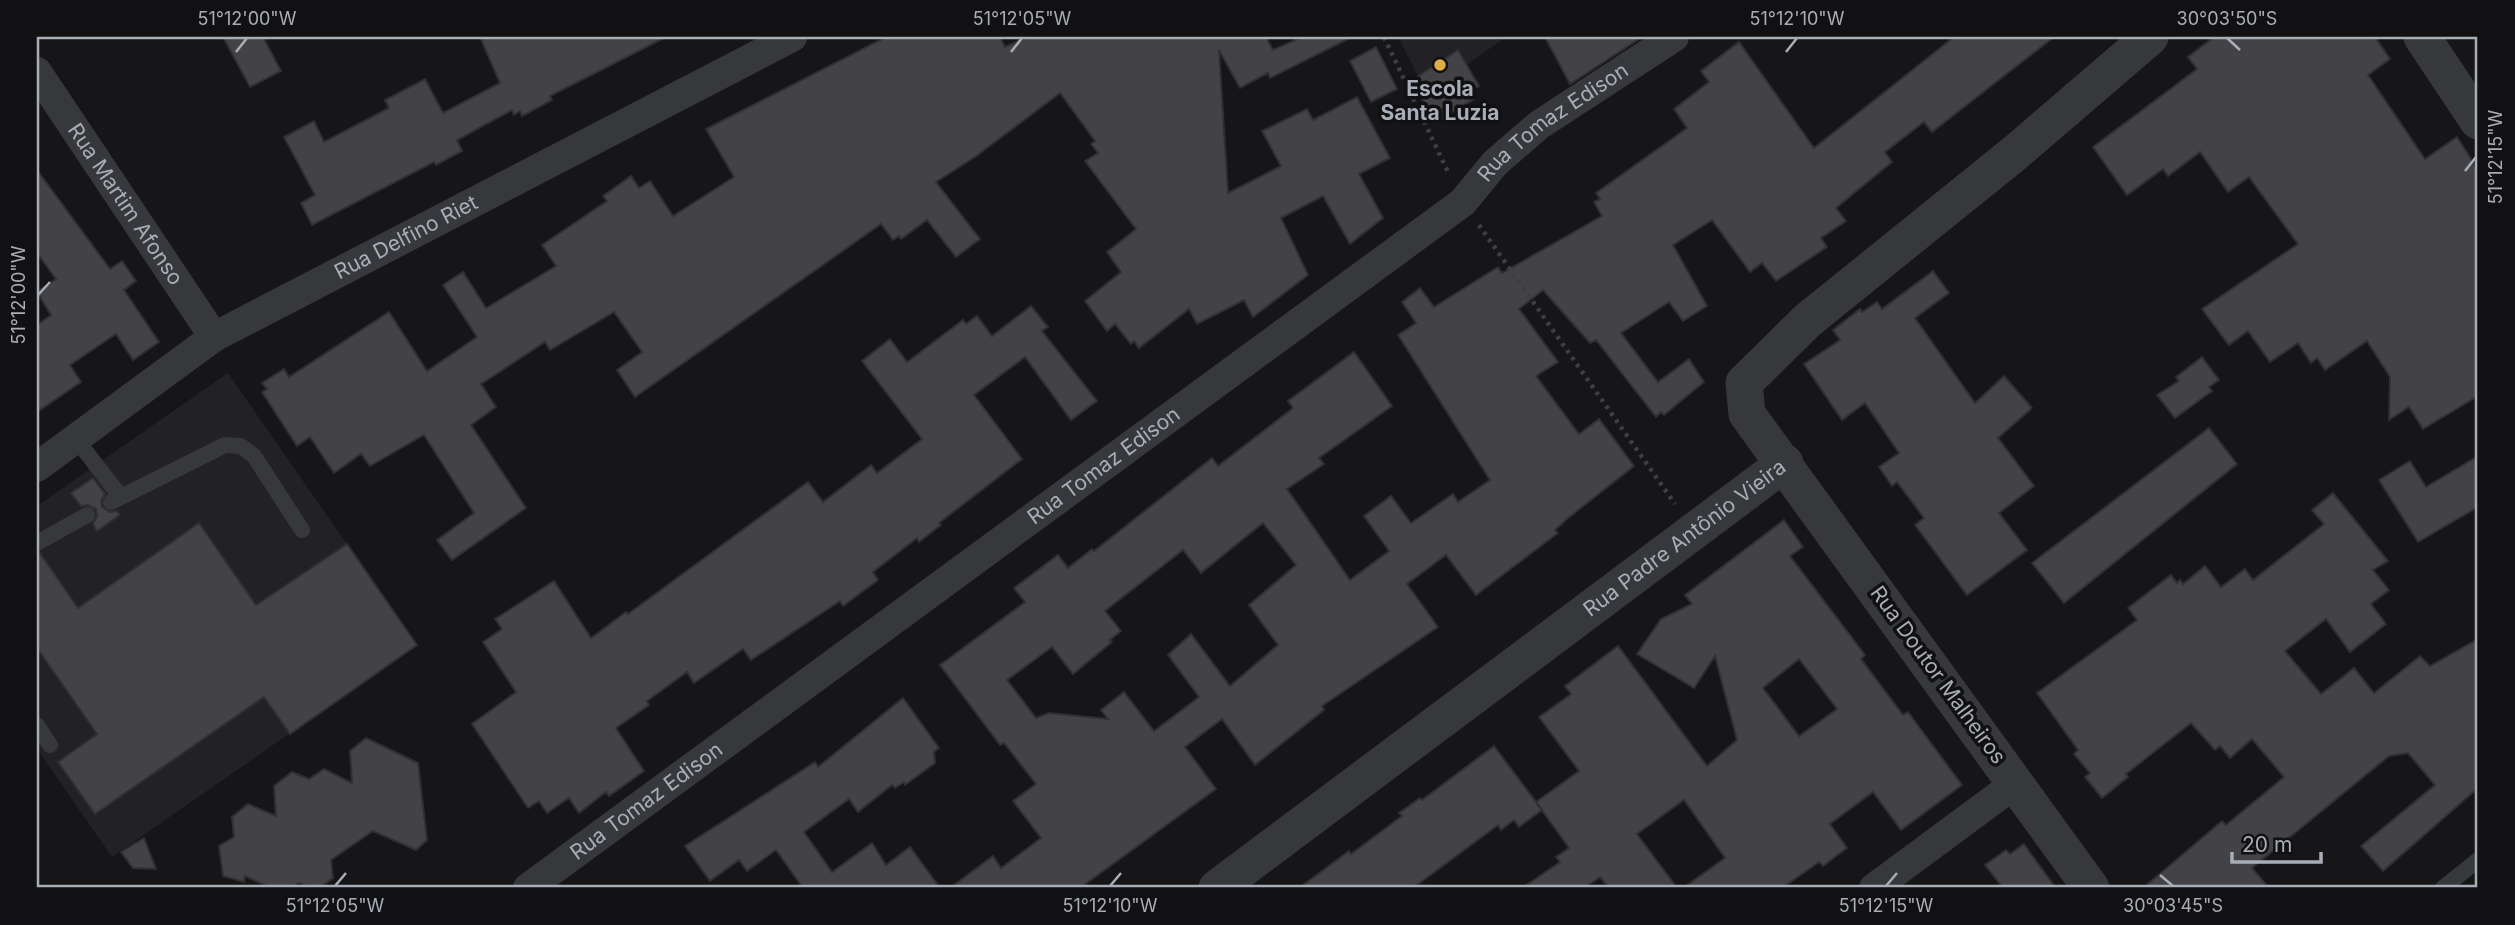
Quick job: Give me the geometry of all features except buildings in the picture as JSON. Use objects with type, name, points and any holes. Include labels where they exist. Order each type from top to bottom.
[{"type":"street","name":"Rua Delfino Riet","points":[[37,467],[214,337],[792,37]]},
{"type":"street","name":"Rua Tomaz Edison","points":[[528,888],[1463,202],[1495,163],[1539,125],[1674,37]]},
{"type":"street","name":"Rua Padre Antônio Vieira","points":[[1217,888],[1785,463],[1747,414],[1744,383],[1808,320],[2015,153],[2150,37]]},
{"type":"street","points":[[2422,37],[2478,121]]},
{"type":"street","name":"Rua Martim Afonso","points":[[37,72],[214,337]]},
{"type":"street","name":"Rua Doutor Malheiros","points":[[1785,463],[2091,888]]},
{"type":"street","points":[[1874,888],[2016,783]]},
{"type":"lane","points":[[76,439],[115,499],[225,445],[241,446],[254,456],[302,530]]},
{"type":"lane","points":[[37,543],[87,515]]},
{"type":"lane","points":[[37,725],[50,745]]},
{"type":"lane","points":[[2443,888],[2478,860]]},
{"type":"path","points":[[1384,37],[1463,202],[1693,530]]},
{"type":"shaded area","name":"Escola Santa Luzia","points":[[1398,37],[1506,37],[1427,93]]},
{"type":"shaded area","points":[[228,373],[417,645],[112,857],[37,749],[37,506]]},
{"type":"place","name":"Escola Santa Luzia","points":[[1440,65]]}]
